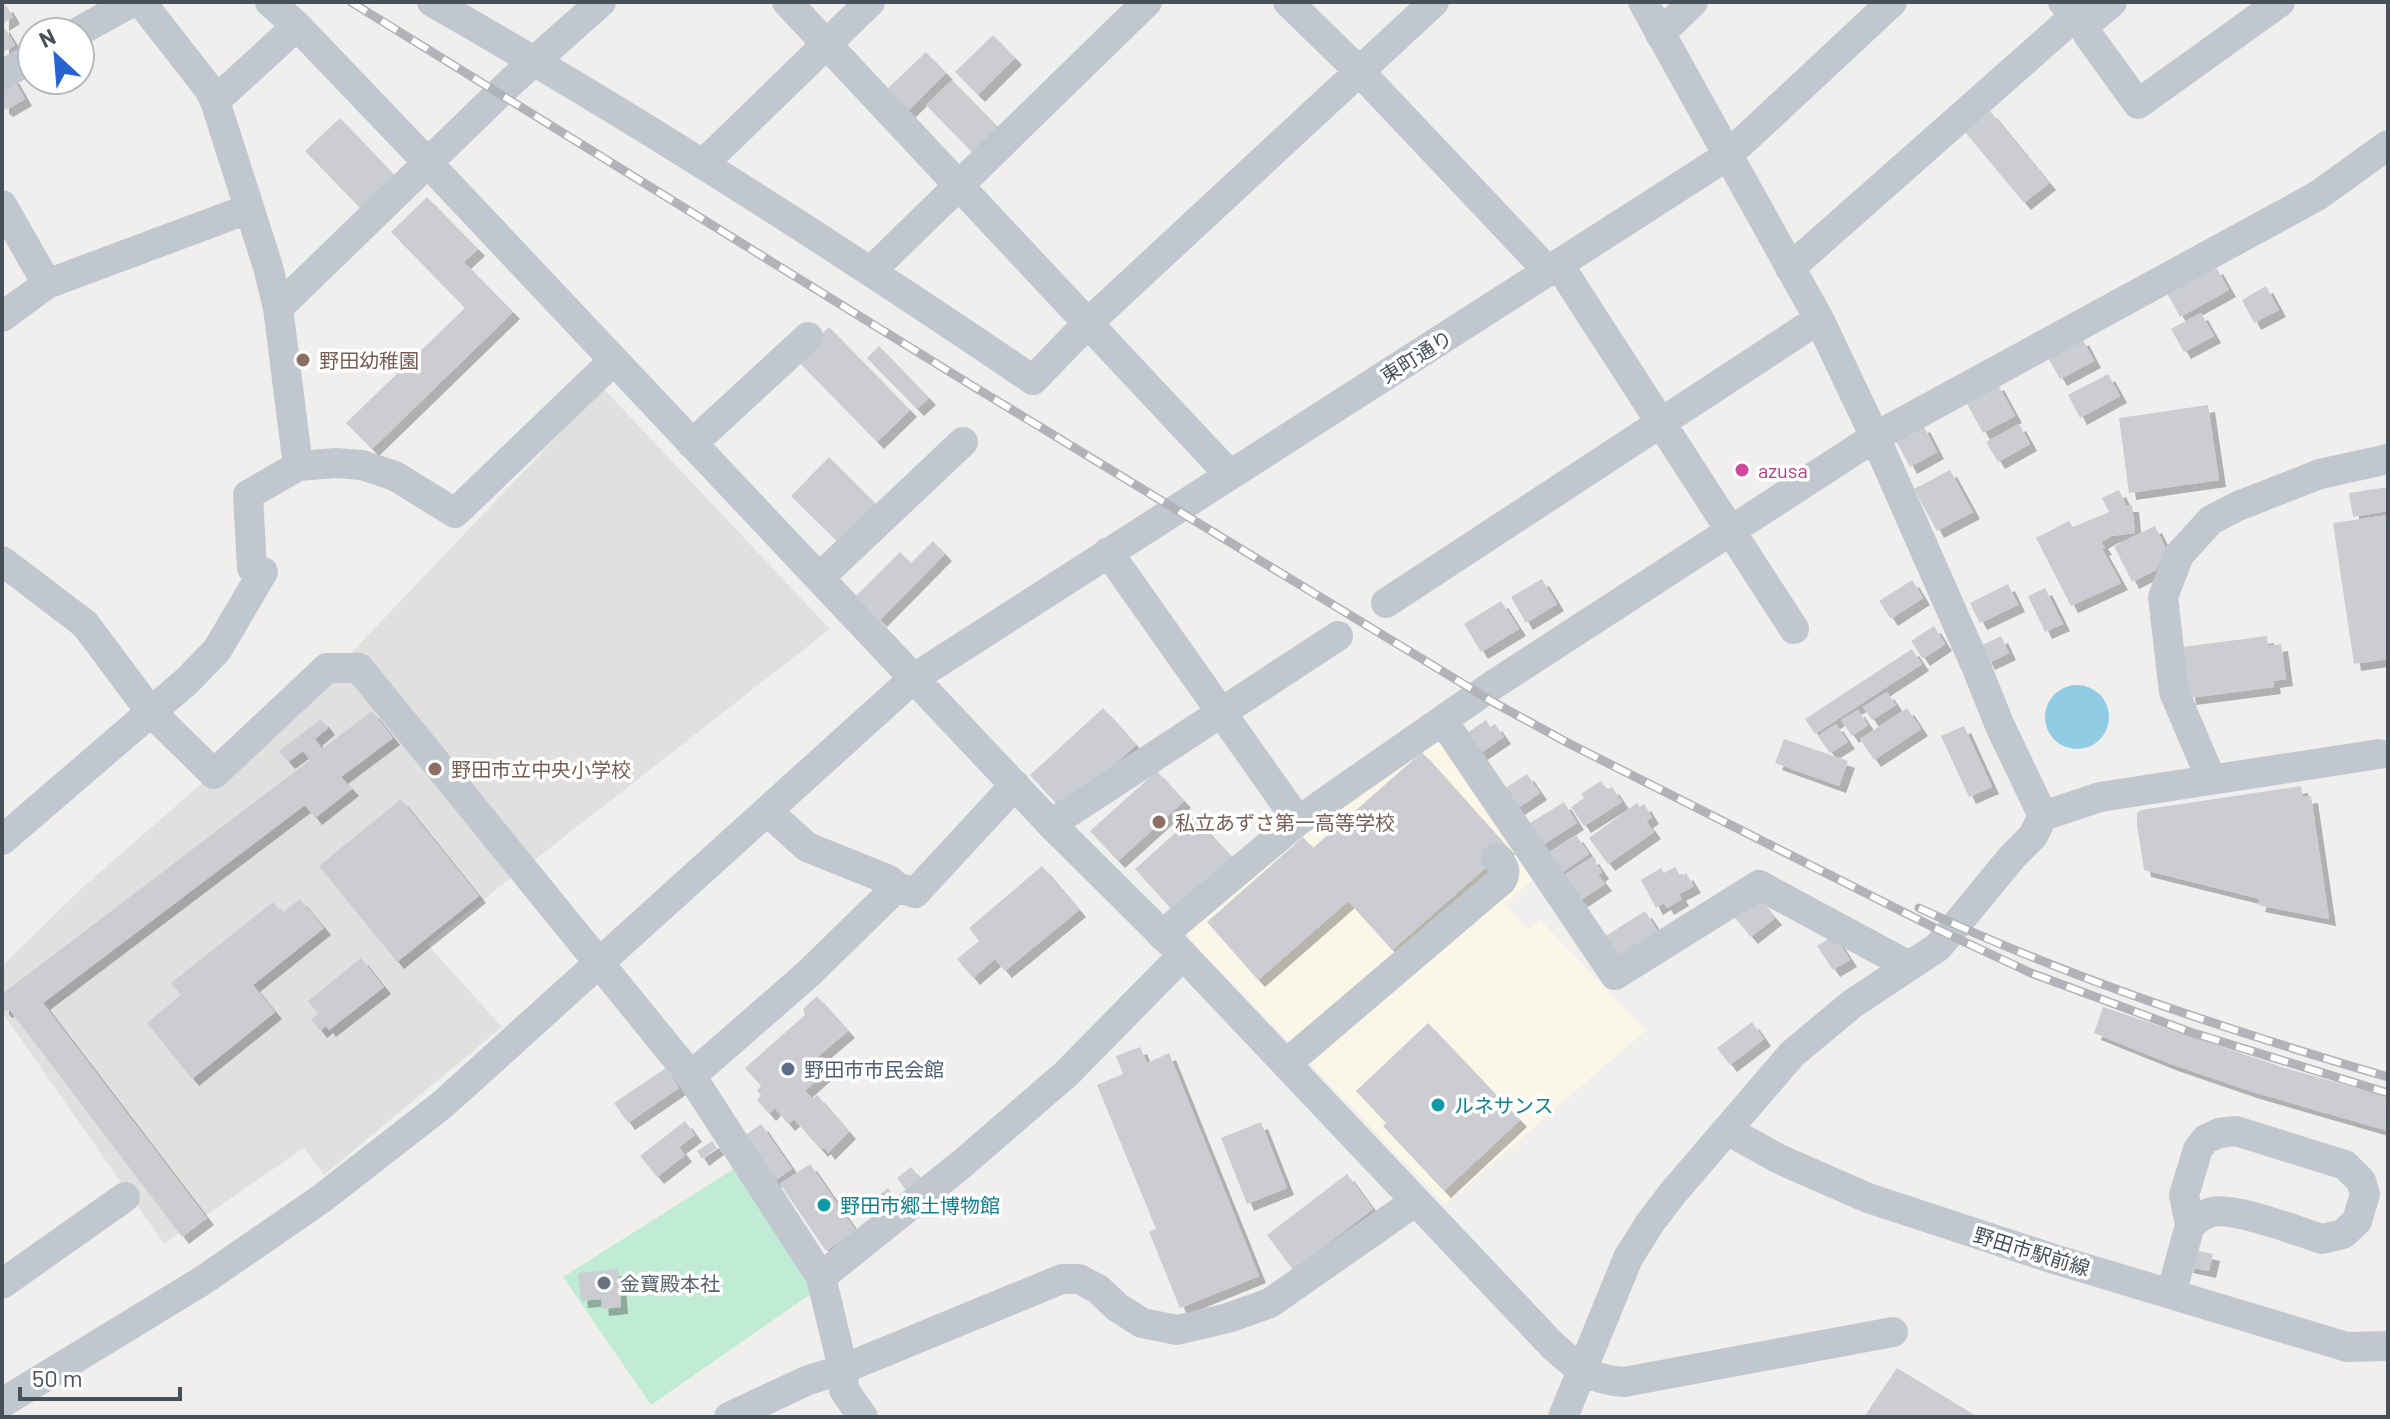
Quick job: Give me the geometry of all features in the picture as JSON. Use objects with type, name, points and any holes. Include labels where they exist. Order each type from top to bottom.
[{"type":"street","points":[[96,22],[132,2]]},
{"type":"street","points":[[141,2],[215,101],[278,308],[298,466]]},
{"type":"street","points":[[270,2],[297,26],[429,164],[1051,824],[1173,945],[1553,1346],[1583,1371],[1599,1380],[1624,1382],[1893,1332]]},
{"type":"street","points":[[432,2],[536,61],[872,270],[1033,380],[1088,323],[1434,2]]},
{"type":"street","points":[[278,308],[512,81],[601,2]]},
{"type":"street","points":[[787,2],[1230,475]]},
{"type":"street","points":[[703,164],[870,2]]},
{"type":"street","points":[[872,270],[1147,2]]},
{"type":"street","points":[[1288,2],[1554,268],[1661,421],[1794,629]]},
{"type":"street","points":[[1643,2],[1819,319],[1875,437],[2000,726],[2043,816]]},
{"type":"street","points":[[1660,34],[1693,2]]},
{"type":"street","name":"東町通り","points":[[2,1403],[202,1281],[321,1199],[443,1104],[914,678],[1727,156],[1892,2]]},
{"type":"street","points":[[1790,268],[2075,14],[2112,2]]},
{"type":"street","points":[[2075,14],[2138,104],[2280,2]]},
{"type":"street","points":[[215,101],[297,26]]},
{"type":"street","points":[[821,1277],[963,1163],[1066,1074],[1173,945],[1298,821],[1493,685],[1875,437],[2317,196],[2388,145]]},
{"type":"street","points":[[2,205],[47,284]]},
{"type":"street","points":[[2,317],[47,284],[248,209]]},
{"type":"street","points":[[1386,603],[1819,319]]},
{"type":"street","points":[[692,444],[808,337]]},
{"type":"street","points":[[2,840],[187,681],[217,650],[263,572],[252,568],[248,495],[298,466],[336,463],[362,465],[395,476],[455,513],[613,361]]},
{"type":"street","points":[[819,578],[963,442]]},
{"type":"street","points":[[2211,779],[2174,692],[2163,597],[2179,555],[2211,520],[2238,506],[2320,474],[2388,459]]},
{"type":"street","points":[[1108,552],[1298,821]]},
{"type":"street","points":[[2,561],[85,624],[150,711],[214,774],[327,668],[359,668],[691,1076],[821,1277],[843,1369],[844,1390],[863,1417]]},
{"type":"street","points":[[1051,824],[1338,636]]},
{"type":"street","points":[[1443,721],[1615,975],[1759,885],[1909,966]]},
{"type":"street","points":[[1563,1417],[1612,1293],[1628,1258],[1650,1223],[1792,1054],[1852,1004],[1938,947],[2033,836],[2043,816],[2100,797],[2379,754]]},
{"type":"street","points":[[767,811],[807,847],[915,893],[1015,785]]},
{"type":"street","points":[[1286,1064],[1502,880],[1504,866],[1496,858]]},
{"type":"street","points":[[691,1076],[808,974],[897,887]]},
{"type":"street","name":"野田市駅前線","points":[[1727,1130],[1779,1159],[1868,1198],[2347,1347],[2388,1346]]},
{"type":"street","points":[[2171,1294],[2190,1225],[2184,1195],[2198,1149],[2206,1139],[2219,1133],[2236,1131],[2345,1165],[2361,1181],[2365,1194],[2357,1221],[2343,1234],[2333,1238],[2322,1239],[2242,1215],[2216,1211],[2205,1214],[2190,1225]]},
{"type":"street","points":[[2198,1149],[2207,1183],[2242,1215]]},
{"type":"street","points":[[2,1284],[125,1197]]},
{"type":"street","points":[[729,1417],[806,1381],[843,1369],[1062,1279],[1079,1279],[1098,1289],[1117,1307],[1142,1323],[1177,1330],[1228,1318],[1270,1303],[1416,1201]]},
{"type":"shaded area","name":"野田市立中央小学校","points":[[603,388],[830,629],[427,944],[502,1027],[324,1175],[304,1148],[164,1244],[2,1012],[2,966],[83,887],[353,651]]},
{"type":"shaded area","points":[[1444,736],[1539,874],[1505,904],[1528,930],[1540,920],[1646,1030],[1445,1204],[1189,938],[1189,923],[1307,829]]},
{"type":"green space","points":[[740,1165],[815,1291],[651,1405],[563,1277]]},
{"type":"water","points":[[2071,685],[2083,685],[2100,694],[2107,705],[2107,729],[2100,740],[2083,749],[2071,749],[2059,744],[2050,735],[2045,723],[2045,711],[2050,699],[2059,690]]},
{"type":"building","points":[[6,5],[13,17],[2,24],[2,7]]},
{"type":"building","points":[[2,24],[15,45],[2,53]]},
{"type":"building","points":[[993,35],[1015,58],[978,95],[955,72]]},
{"type":"building","points":[[926,52],[946,73],[904,115],[883,93]]},
{"type":"building","points":[[12,76],[16,83],[16,96],[25,99],[6,110],[2,107],[2,82]]},
{"type":"building","points":[[952,80],[1002,131],[976,156],[926,105]]},
{"type":"building","points":[[1990,111],[2049,183],[2024,203],[1965,132]]},
{"type":"building","points":[[340,118],[395,176],[361,209],[305,151]]},
{"type":"building","points":[[427,197],[478,249],[464,262],[513,312],[372,449],[346,423],[465,308],[391,232]]},
{"type":"building","points":[[2216,267],[2229,290],[2180,317],[2167,293]]},
{"type":"building","points":[[2266,286],[2279,310],[2254,323],[2242,300]]},
{"type":"building","points":[[2201,313],[2214,336],[2184,352],[2171,329]]},
{"type":"building","points":[[829,327],[910,410],[877,442],[796,359]]},
{"type":"building","points":[[2082,338],[2094,361],[2060,379],[2047,356]]},
{"type":"building","points":[[879,346],[929,398],[917,409],[867,358]]},
{"type":"building","points":[[2108,374],[2120,396],[2080,418],[2068,395]]},
{"type":"building","points":[[1997,383],[2015,416],[1983,433],[1965,400]]},
{"type":"building","points":[[2208,405],[2219,480],[2129,493],[2119,418]]},
{"type":"building","points":[[2019,424],[2030,444],[1998,462],[1986,442]]},
{"type":"building","points":[[1923,425],[1937,452],[1910,467],[1895,439]]},
{"type":"building","points":[[829,457],[879,507],[841,545],[791,496]]},
{"type":"building","points":[[1950,470],[1973,512],[1937,531],[1914,489]]},
{"type":"building","points":[[2388,487],[2388,511],[2353,517],[2349,493]]},
{"type":"building","points":[[2119,490],[2126,505],[2132,505],[2135,533],[2111,536],[2101,542],[2121,583],[2071,606],[2036,538],[2069,521],[2073,527],[2109,512],[2102,498]]},
{"type":"building","points":[[2388,515],[2388,659],[2354,664],[2333,523]]},
{"type":"building","points":[[2155,526],[2166,549],[2156,570],[2132,582],[2114,546]]},
{"type":"building","points":[[933,541],[945,554],[880,620],[856,596],[900,552],[911,563]]},
{"type":"building","points":[[1542,579],[1557,604],[1526,623],[1511,597]]},
{"type":"building","points":[[1912,580],[1923,598],[1891,619],[1879,601]]},
{"type":"building","points":[[2008,584],[2018,605],[1980,623],[1970,603]]},
{"type":"building","points":[[2045,588],[2063,624],[2045,632],[2028,596]]},
{"type":"building","points":[[1501,601],[1519,629],[1481,652],[1464,624]]},
{"type":"building","points":[[1934,626],[1945,644],[1923,659],[1911,641]]},
{"type":"building","points":[[2001,636],[2009,653],[1988,663],[1980,646]]},
{"type":"building","points":[[2267,636],[2268,646],[2281,644],[2286,679],[2273,681],[2274,687],[2189,698],[2182,647]]},
{"type":"building","points":[[1912,649],[1922,664],[1815,734],[1805,719]]},
{"type":"building","points":[[1887,692],[1896,705],[1872,720],[1863,707]]},
{"type":"building","points":[[1103,708],[1136,745],[1063,811],[1030,775]]},
{"type":"building","points":[[1907,708],[1921,729],[1874,760],[1860,739]]},
{"type":"building","points":[[1858,710],[1868,725],[1852,736],[1841,720]]},
{"type":"building","points":[[372,711],[393,738],[341,777],[352,789],[315,818],[305,805],[43,1003],[207,1218],[182,1237],[9,1009],[5,1011],[2,1007],[2,994],[310,760],[303,751],[288,762],[279,751],[321,719],[328,728],[315,739],[322,749]]},
{"type":"building","points":[[1486,720],[1490,727],[1495,724],[1504,737],[1473,758],[1463,736]]},
{"type":"building","points":[[1836,724],[1848,742],[1830,753],[1818,736]]},
{"type":"building","points":[[1964,726],[1992,787],[1969,797],[1941,736]]},
{"type":"building","points":[[1784,739],[1848,761],[1839,786],[1775,763]]},
{"type":"building","points":[[1422,752],[1508,848],[1392,950],[1348,901],[1258,980],[1207,922],[1303,837],[1313,848]]},
{"type":"building","points":[[1157,771],[1184,801],[1118,861],[1090,831]]},
{"type":"building","points":[[1527,774],[1540,793],[1515,810],[1502,790]]},
{"type":"building","points":[[1601,781],[1608,790],[1612,787],[1622,802],[1584,826],[1571,807],[1584,798],[1581,794]]},
{"type":"building","points":[[2301,786],[2303,797],[2311,796],[2329,919],[2258,905],[2260,899],[2144,870],[2137,825],[2137,813],[2141,810]]},
{"type":"building","points":[[401,799],[479,896],[397,962],[319,866]]},
{"type":"building","points":[[1564,802],[1577,823],[1541,846],[1527,825]]},
{"type":"building","points":[[1637,803],[1640,807],[1644,804],[1652,817],[1646,821],[1654,832],[1608,864],[1589,838]]},
{"type":"building","points":[[1194,816],[1232,857],[1173,911],[1135,869]]},
{"type":"building","points":[[1576,835],[1589,854],[1557,876],[1544,856]]},
{"type":"building","points":[[1592,857],[1602,872],[1598,875],[1605,884],[1581,900],[1558,879]]},
{"type":"building","points":[[1042,866],[1079,910],[1005,971],[995,959],[973,978],[957,959],[979,941],[969,928]]},
{"type":"building","points":[[1675,867],[1681,877],[1686,873],[1694,886],[1679,894],[1682,899],[1667,908],[1664,903],[1656,908],[1641,880],[1661,868],[1664,873]]},
{"type":"building","points":[[1758,898],[1775,918],[1751,937],[1734,917]]},
{"type":"building","points":[[300,899],[324,928],[253,985],[275,1012],[192,1079],[147,1023],[181,995],[171,983],[273,902],[282,913]]},
{"type":"building","points":[[1645,911],[1659,933],[1618,959],[1604,937]]},
{"type":"building","points":[[1834,935],[1850,960],[1833,970],[1817,946]]},
{"type":"building","points":[[361,958],[384,987],[329,1030],[326,1026],[320,1031],[311,1019],[318,1014],[308,1001]]},
{"type":"building","points":[[817,996],[848,1031],[815,1059],[826,1072],[805,1091],[813,1099],[817,1095],[849,1132],[828,1153],[824,1147],[821,1150],[794,1119],[788,1124],[775,1108],[769,1114],[757,1100],[761,1095],[757,1091],[761,1086],[745,1068],[805,1015],[803,1009]]},
{"type":"building","points":[[2103,1007],[2285,1068],[2388,1097],[2388,1131],[2253,1092],[2094,1033]]},
{"type":"building","points":[[1752,1022],[1764,1039],[1730,1065],[1717,1048]]},
{"type":"building","name":"ルネサンス","points":[[1428,1023],[1520,1120],[1444,1191],[1383,1126],[1386,1123],[1356,1091]]},
{"type":"building","points":[[1140,1047],[1147,1063],[1169,1053],[1259,1276],[1180,1308],[1149,1232],[1156,1229],[1097,1085],[1123,1074],[1116,1056]]},
{"type":"building","points":[[666,1068],[679,1088],[628,1123],[614,1103]]},
{"type":"building","points":[[685,1121],[695,1135],[679,1147],[685,1155],[657,1177],[640,1156]]},
{"type":"building","points":[[1261,1122],[1287,1188],[1247,1204],[1221,1138]]},
{"type":"building","points":[[761,1124],[792,1169],[774,1181],[741,1138]]},
{"type":"building","points":[[712,1141],[717,1148],[702,1159],[697,1151]]},
{"type":"building","points":[[810,1164],[856,1231],[826,1251],[780,1184]]},
{"type":"building","points":[[911,1167],[921,1179],[906,1190],[897,1178]]},
{"type":"building","points":[[1347,1174],[1373,1209],[1293,1270],[1267,1235]]},
{"type":"building","points":[[888,1188],[897,1200],[876,1216],[867,1205]]},
{"type":"building","points":[[2191,1249],[2213,1254],[2209,1271],[2186,1266]]},
{"type":"building","points":[[618,1269],[621,1307],[602,1309],[601,1299],[581,1301],[578,1273]]},
{"type":"building","points":[[1897,1368],[1978,1417],[1864,1417]]},
{"type":"railway","points":[[351,2],[971,385],[1493,702],[1568,743],[1935,928],[2031,973],[2190,1032],[2388,1093]]},
{"type":"railway","points":[[1919,908],[2034,958],[2150,1002],[2388,1077]]},
{"type":"place","name":"野田幼稚園","points":[[303,360]]},
{"type":"place","name":"azusa","points":[[1742,470]]},
{"type":"place","name":"野田市立中央小学校","points":[[435,769]]},
{"type":"place","name":"私立あずさ第一高等学校","points":[[1159,822]]},
{"type":"place","name":"野田市市民会館","points":[[788,1069]]},
{"type":"place","name":"ルネサンス","points":[[1438,1105]]},
{"type":"place","name":"野田市郷土博物館","points":[[824,1205]]},
{"type":"place","name":"金寶殿本社","points":[[604,1283]]}]
